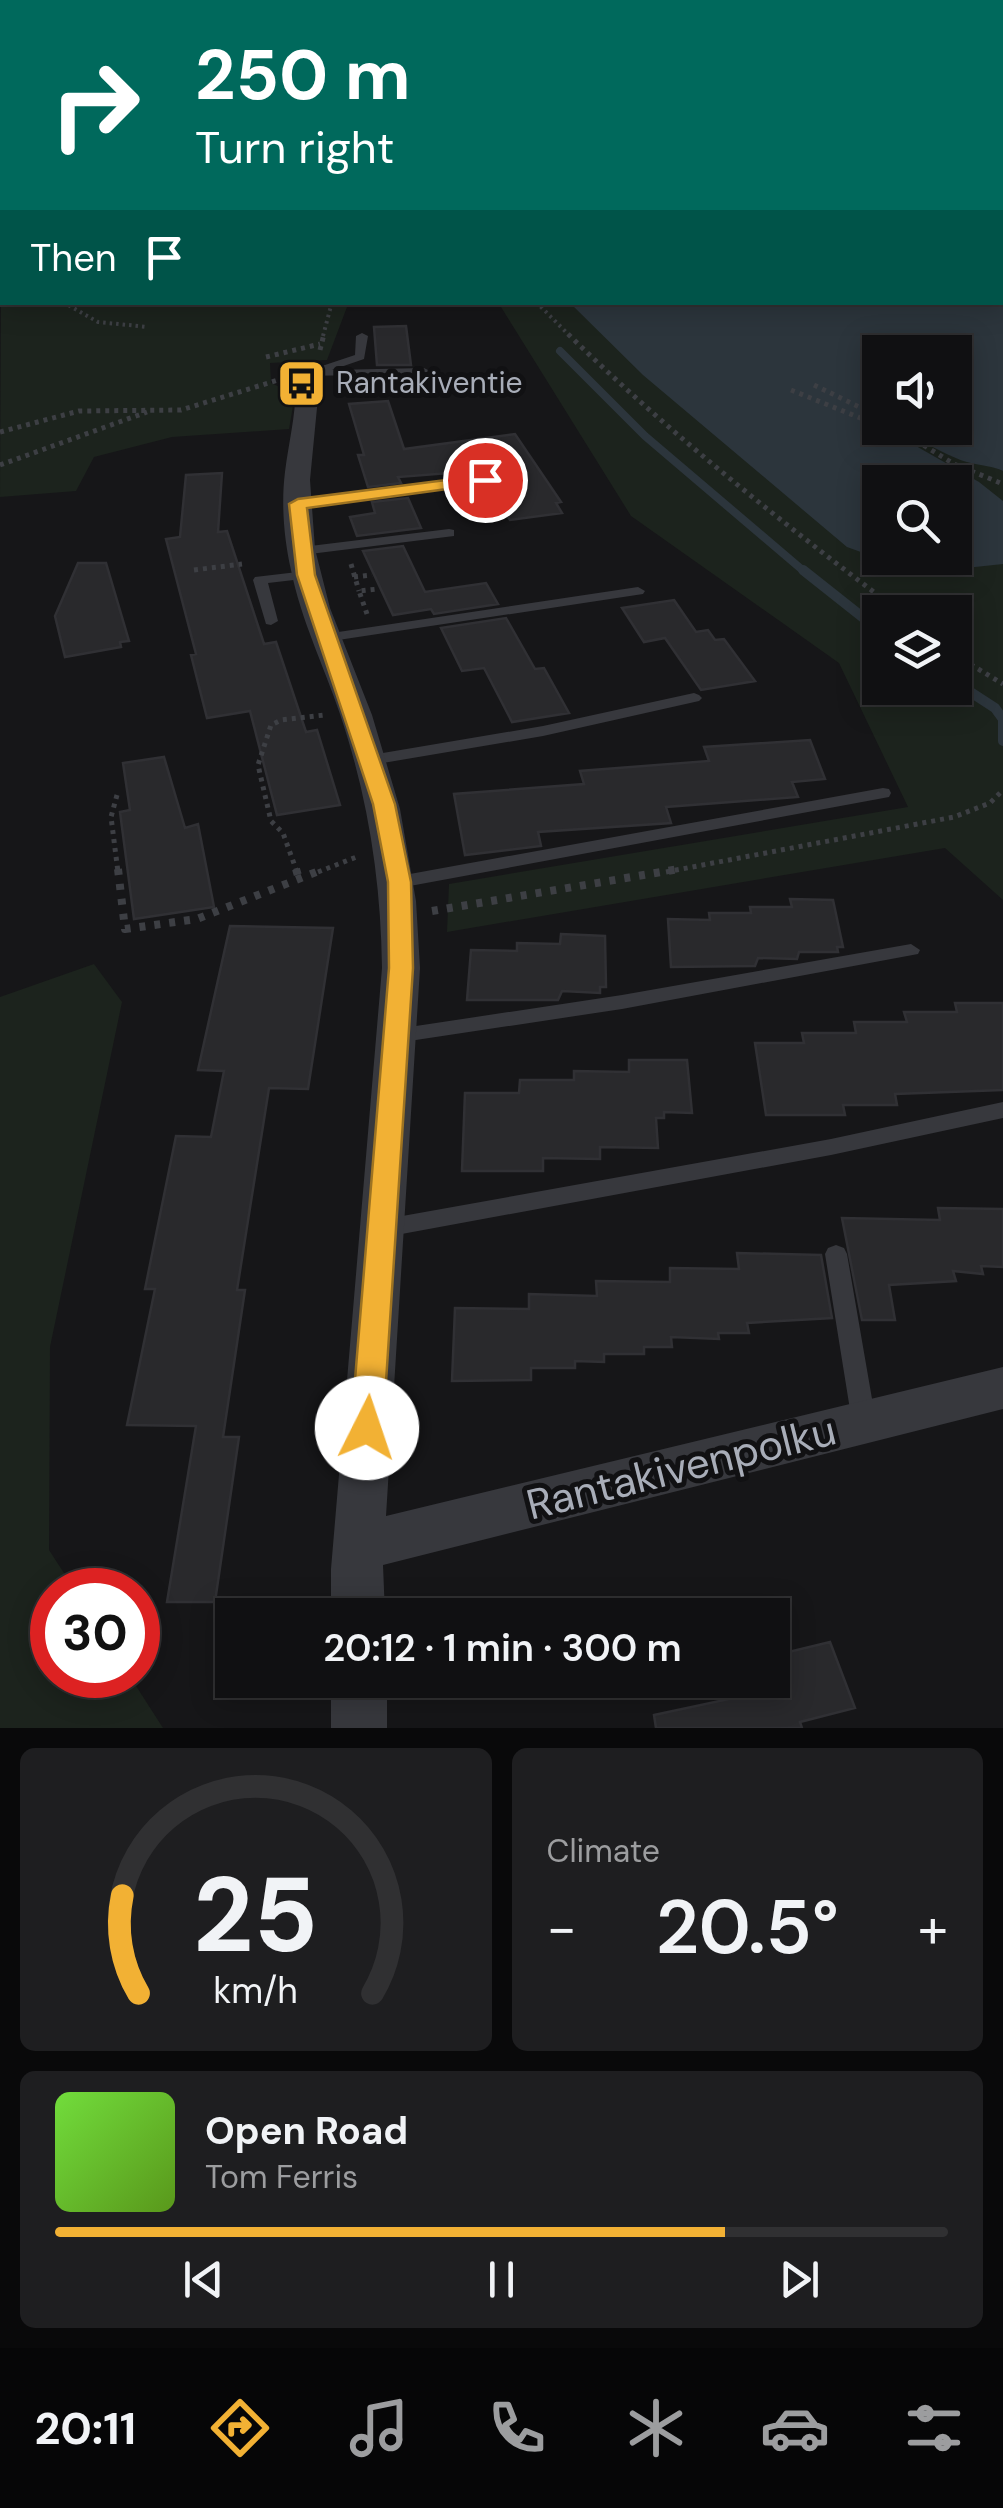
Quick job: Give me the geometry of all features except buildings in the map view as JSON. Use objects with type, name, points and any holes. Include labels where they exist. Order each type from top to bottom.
[{"type":"street","points":[[306,374],[310,392],[297,479],[304,563],[370,760],[392,843],[400,899],[396,1036],[380,1229],[358,1598]]},
{"type":"street","name":"Rantakivenpolku","points":[[359,1547],[1003,1388]]},
{"type":"street","points":[[359,1698],[359,1728]]},
{"type":"lane","points":[[306,374],[360,357],[362,336]]},
{"type":"lane","points":[[306,374],[424,371]]},
{"type":"lane","points":[[298,504],[512,476]]},
{"type":"lane","points":[[472,483],[487,504]]},
{"type":"lane","points":[[271,621],[259,575],[450,534]]},
{"type":"lane","points":[[326,638],[638,591]]},
{"type":"lane","points":[[370,760],[543,730],[694,698]]},
{"type":"lane","points":[[400,899],[883,793]]},
{"type":"lane","points":[[396,1036],[622,1002],[910,950]]},
{"type":"lane","points":[[380,1229],[831,1147],[1003,1110]]},
{"type":"lane","points":[[836,1254],[864,1422]]},
{"type":"path","points":[[69,305],[98,322],[148,327]]},
{"type":"path","points":[[0,432],[79,411],[181,410],[306,374],[318,355],[331,305]]},
{"type":"path","points":[[539,305],[620,386],[719,474],[878,595]]},
{"type":"path","points":[[814,385],[862,408]]},
{"type":"path","points":[[791,390],[862,419]]},
{"type":"path","points":[[0,465],[148,411]]},
{"type":"path","points":[[920,445],[1003,484]]},
{"type":"path","points":[[367,562],[350,564],[375,630]]},
{"type":"path","points":[[194,570],[242,564],[259,575]]},
{"type":"path","points":[[354,577],[372,575]]},
{"type":"path","points":[[358,591],[378,589]]},
{"type":"path","points":[[972,665],[1003,684]]},
{"type":"path","points":[[300,879],[283,833],[271,820],[258,765],[271,726],[281,720],[354,711]]},
{"type":"path","points":[[400,899],[577,890],[954,817],[990,803],[1003,790]]},
{"type":"path","points":[[117,794],[110,817],[125,929],[197,919],[392,843]]},
{"type":"shaded area","points":[[1,305],[361,305],[347,307],[327,360],[270,363],[271,383],[295,394],[289,429],[172,437],[94,457],[76,491],[0,497]]},
{"type":"shaded area","points":[[474,305],[702,305],[862,416],[862,445],[964,445],[1003,471],[1003,900],[945,848],[447,932],[449,884],[908,807],[839,663],[631,516],[501,307]]},
{"type":"shaded area","points":[[572,305],[1003,305],[1003,471],[961,460],[928,445],[972,445],[972,335],[862,335],[862,445],[914,445],[949,465],[862,465],[862,552],[847,547],[643,375]]},
{"type":"shaded area","points":[[972,478],[1003,501],[1003,564],[972,567]]},
{"type":"shaded area","points":[[94,964],[122,1002],[50,1347],[49,1550],[61,1568],[30,1568],[30,1698],[144,1698],[163,1728],[0,1728],[0,997]]},
{"type":"waterway","points":[[560,351],[645,436],[806,573]]},
{"type":"waterway","points":[[803,570],[862,617]]},
{"type":"waterway","points":[[972,693],[995,708],[1003,719],[1003,741]]},
{"type":"place","name":"Rantakiventie","points":[[301,383]]},
{"type":"route","points":[[367,1428],[401,968],[400,882],[384,804],[306,575],[298,504],[485,480]]}]
